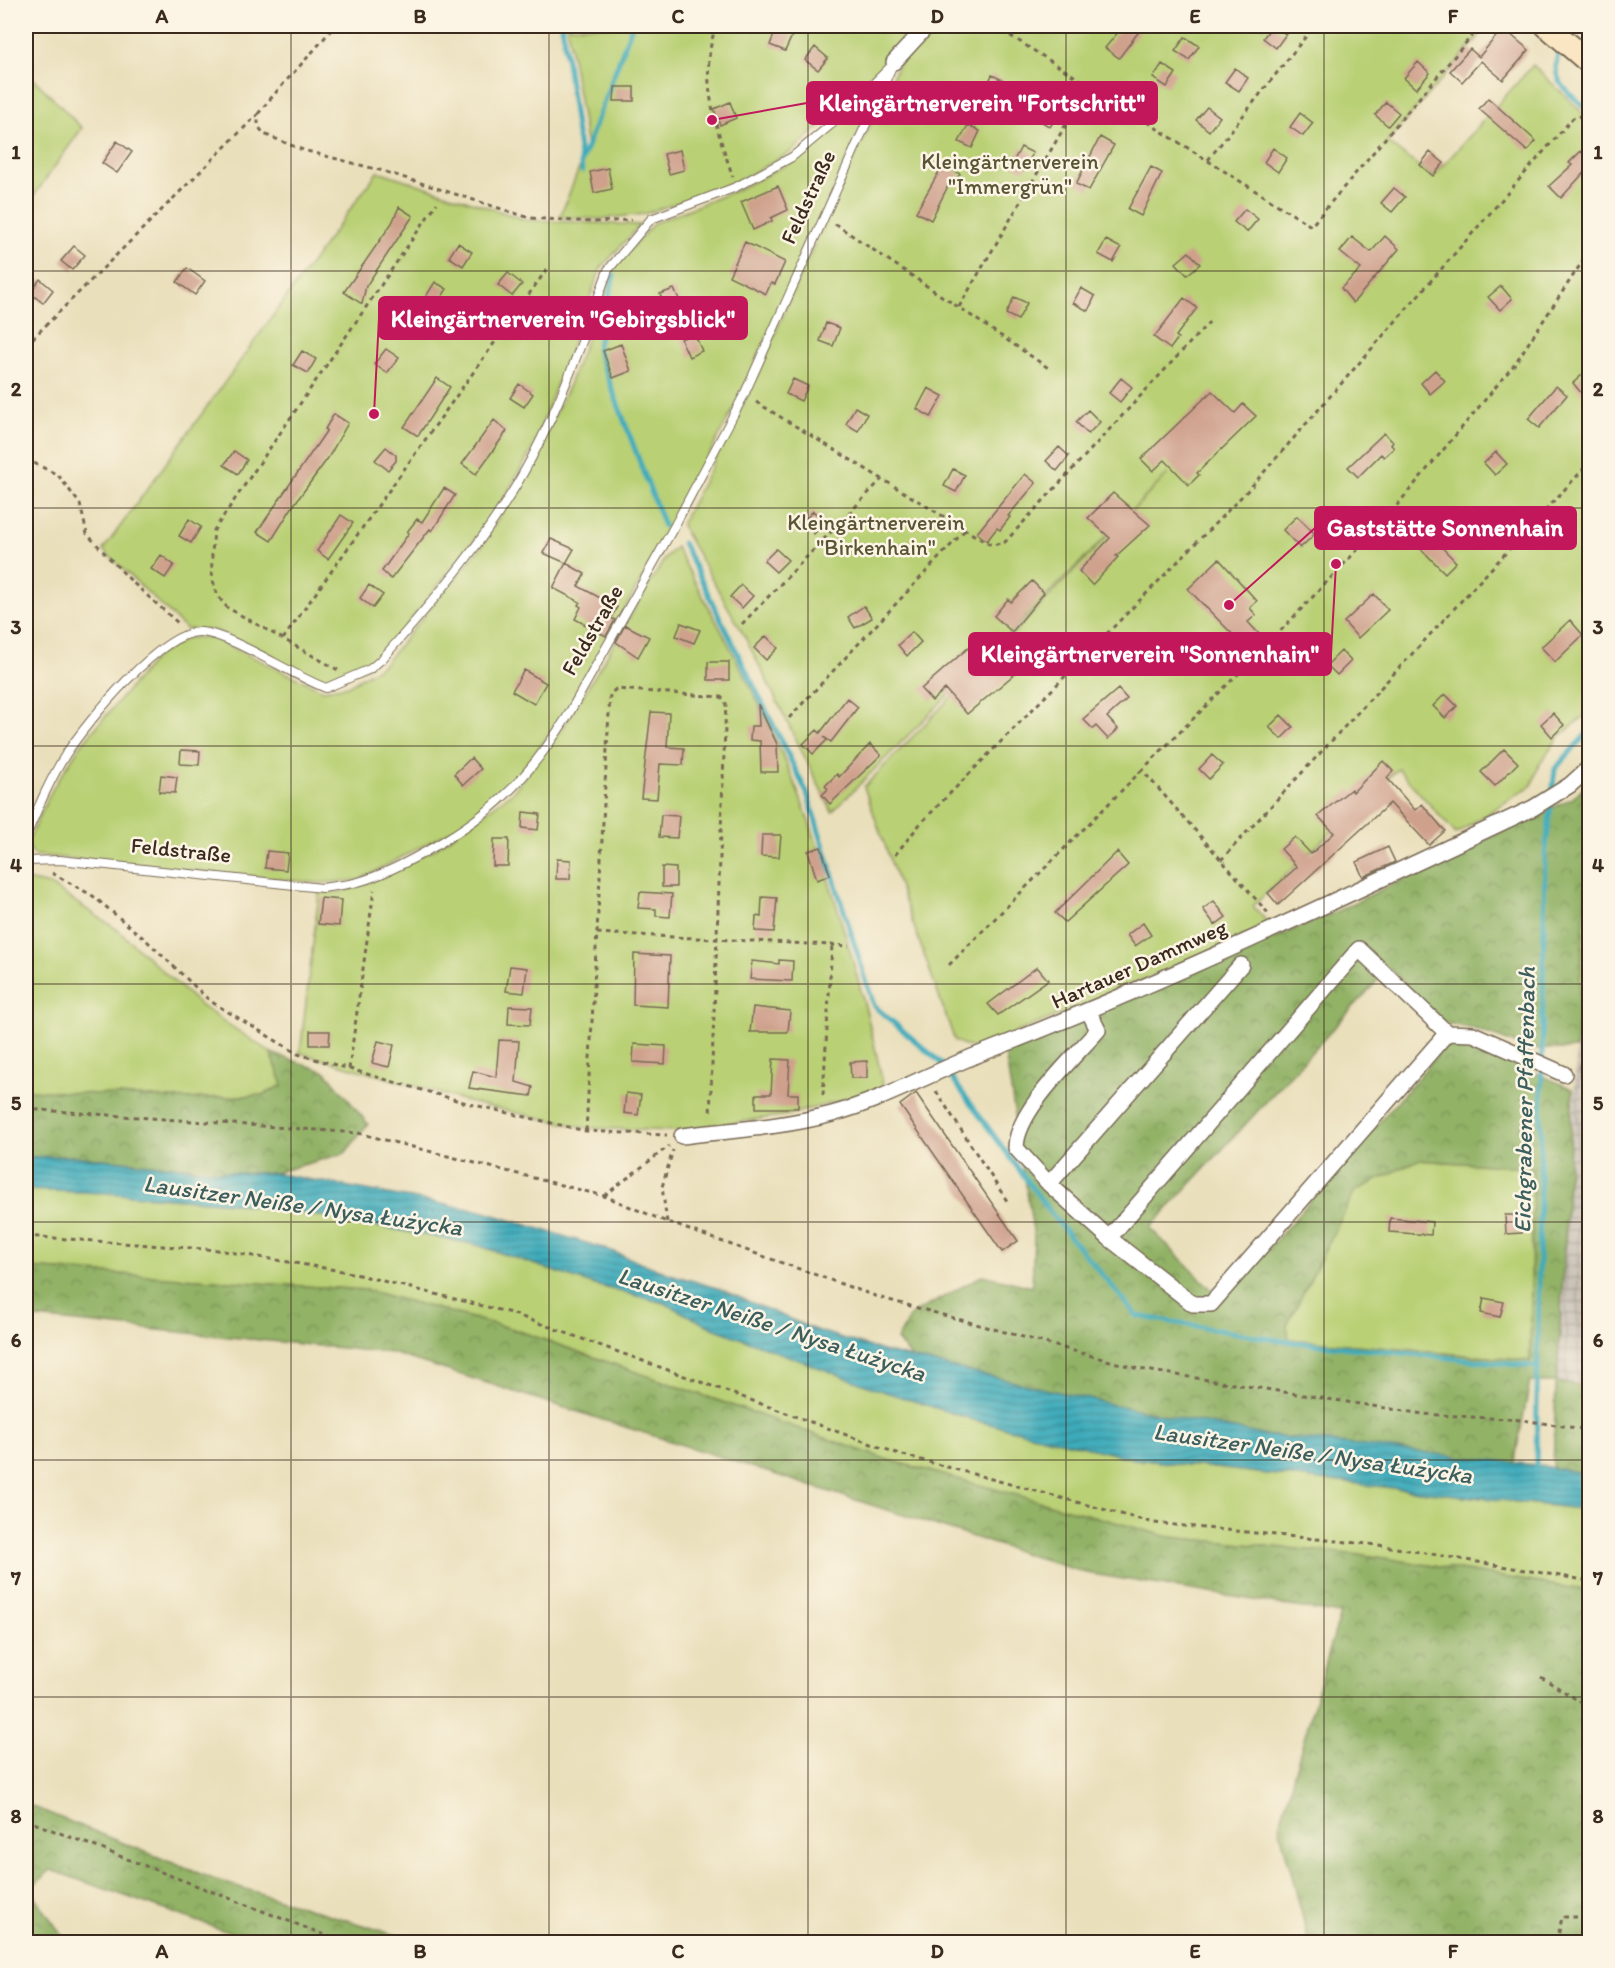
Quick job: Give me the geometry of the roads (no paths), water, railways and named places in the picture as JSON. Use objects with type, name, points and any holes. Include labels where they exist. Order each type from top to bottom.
[{"type":"main road","points":[[1547,26],[1590,63]]},
{"type":"street","name":"Feldstraße","points":[[894,62],[927,26]]},
{"type":"street","name":"Hartauer Dammweg","points":[[682,1136],[785,1125],[835,1113],[887,1095],[939,1071],[1089,1012],[1278,927],[1540,804],[1565,788],[1590,767]]},
{"type":"street","points":[[1109,1238],[1359,949],[1446,1032],[1473,1034],[1564,1074]]},
{"type":"street","points":[[1049,1184],[1241,965]]},
{"type":"street","points":[[1089,1012],[1098,1030],[1025,1115],[1016,1135],[1016,1148],[1049,1184],[1109,1238],[1193,1304],[1211,1304],[1446,1032]]},
{"type":"lane","points":[[26,836],[66,754],[98,711],[160,649],[188,632],[214,633],[326,688],[352,678],[382,659],[444,589],[500,511],[531,459],[567,384],[608,270],[651,219],[736,187],[792,157],[839,118],[894,62]]},
{"type":"lane","name":"Feldstraße","points":[[26,861],[60,860],[322,888],[357,883],[376,876],[440,842],[481,816],[504,797],[550,743],[611,643],[744,395],[894,62]]},
{"type":"lane","points":[[1590,1055],[1583,1065],[1584,1077],[1590,1088]]},
{"type":"water","name":"Lausitzer Neiße / Nysa Łużycka","points":[[72,1156],[238,1173],[274,1173],[481,1211],[606,1249],[670,1274],[720,1289],[813,1329],[886,1352],[1110,1404],[1263,1435],[1536,1465],[1589,1474],[1589,1510],[1135,1459],[977,1421],[879,1390],[713,1328],[664,1303],[592,1284],[477,1245],[334,1218],[232,1203],[106,1193],[26,1190],[26,1157]]},
{"type":"waterway","points":[[562,26],[582,171]]},
{"type":"waterway","points":[[581,163],[632,26]]},
{"type":"waterway","name":"Eichgrabener Pfaffenbach","points":[[1575,29],[1578,26]]},
{"type":"waterway","name":"Eichgrabener Pfaffenbach","points":[[1560,49],[1556,69],[1558,77],[1567,91],[1590,112]]},
{"type":"waterway","points":[[614,275],[597,349],[664,526]]},
{"type":"waterway","points":[[683,543],[807,793],[874,1006],[940,1062],[1056,1220],[1137,1316],[1283,1341],[1539,1367]]},
{"type":"waterway","name":"Eichgrabener Pfaffenbach","points":[[1536,1470],[1545,856],[1555,769],[1590,730]]},
{"type":"place","name":"Kleingärtnerverein \"Fortschritt\"","points":[[712,120]]},
{"type":"place","name":"Kleingärtnerverein \"Gebirgsblick\"","points":[[374,414]]},
{"type":"place","name":"Kleingärtnerverein \"Sonnenhain\"","points":[[1336,564]]},
{"type":"place","name":"Gaststätte Sonnenhain","points":[[1229,605]]},
{"type":"park label","name":"Kleingärtnerverein \"Immergrün\"","points":[[1010,174]]},
{"type":"park label","name":"Kleingärtnerverein \"Birkenhain\"","points":[[876,534]]}]
